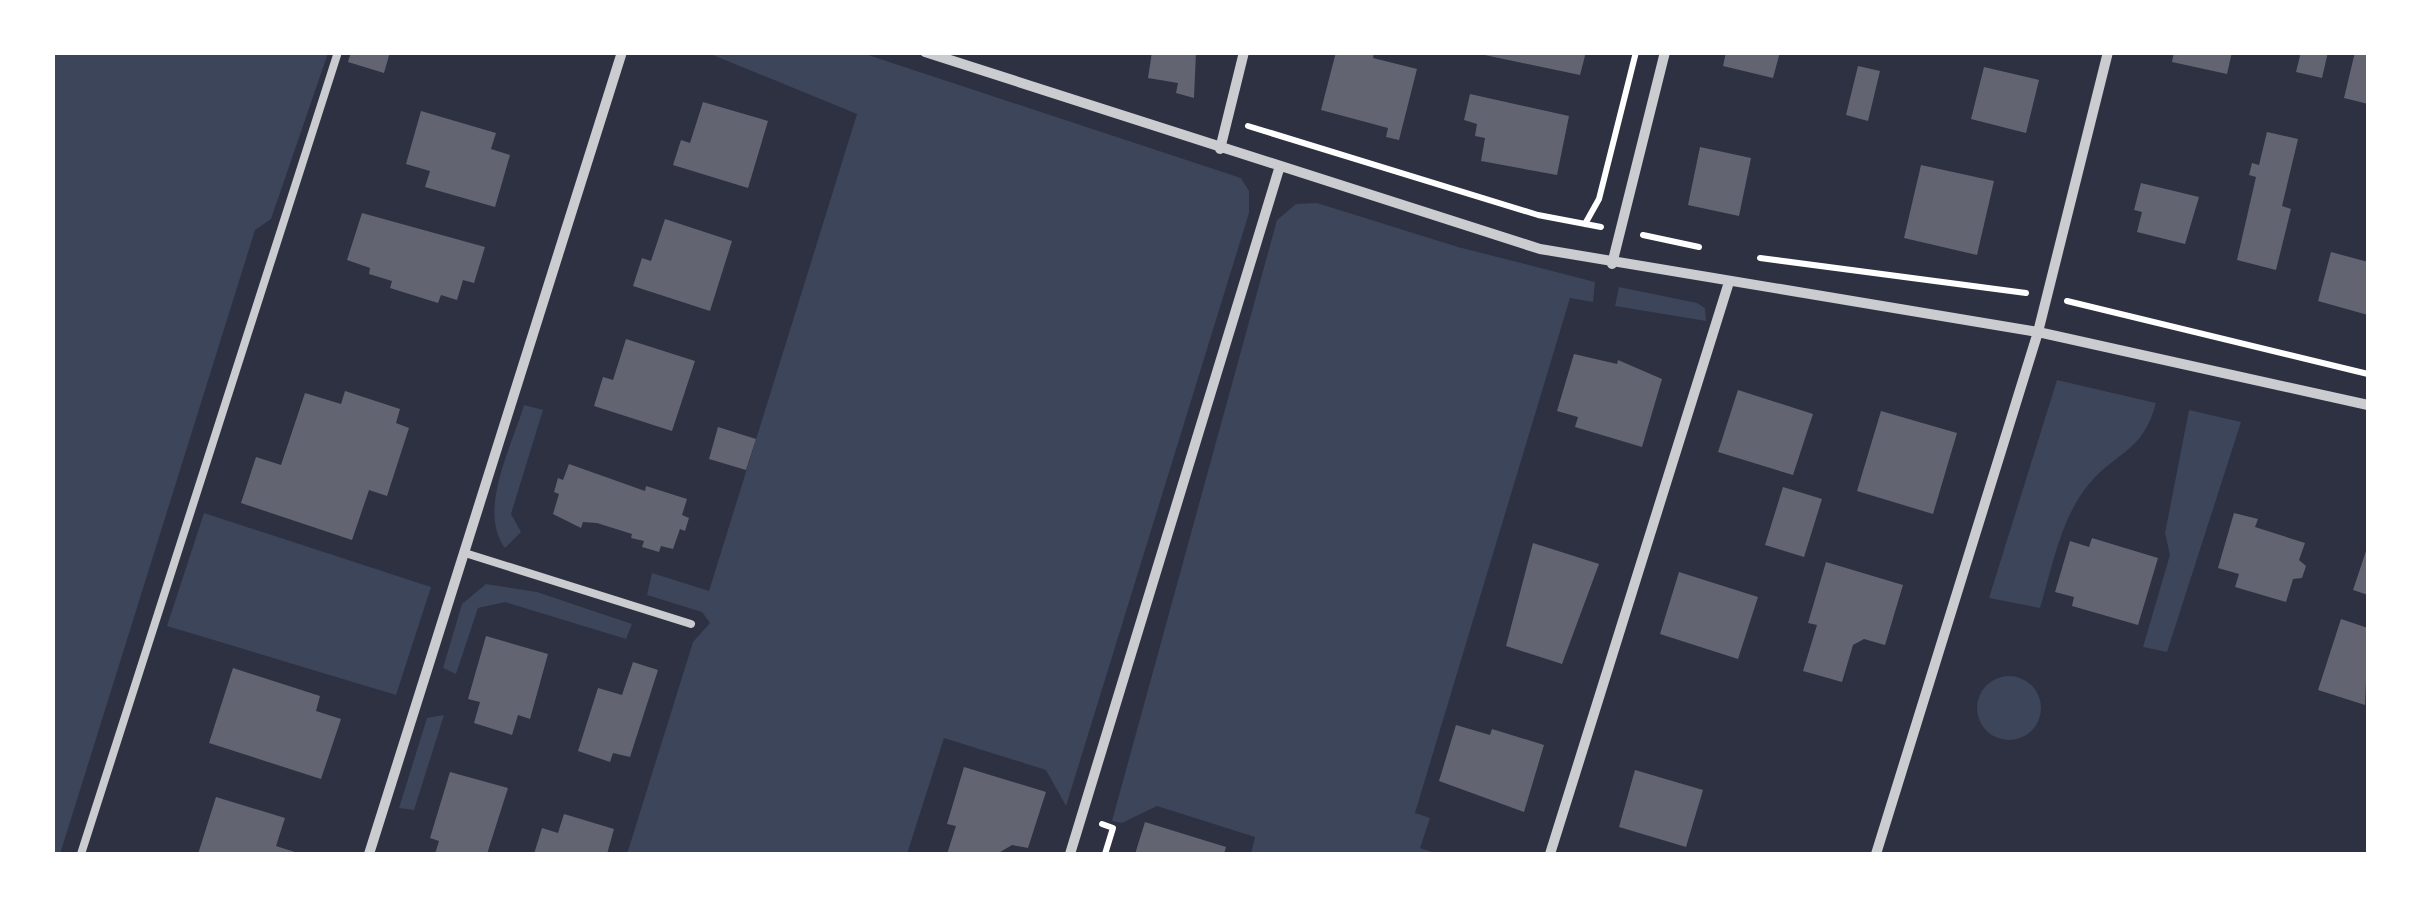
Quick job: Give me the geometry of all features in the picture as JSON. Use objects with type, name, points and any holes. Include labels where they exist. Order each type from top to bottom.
[{"type":"street","points":[[369,854],[622,52]]},
{"type":"street","points":[[926,52],[1279,169],[1540,249],[2038,332],[2368,404]]},
{"type":"street","points":[[1220,149],[1244,52]]},
{"type":"street","points":[[1612,264],[1665,52]]},
{"type":"street","points":[[1876,854],[2038,332],[2108,52]]},
{"type":"street","points":[[1070,854],[1279,169]]},
{"type":"street","points":[[1550,854],[1730,282]]},
{"type":"lane","points":[[81,854],[338,52]]},
{"type":"lane","points":[[465,553],[691,624]]},
{"type":"path","points":[[1585,224],[1599,198],[1636,52]]},
{"type":"path","points":[[1228,119],[1538,215],[1703,248]]},
{"type":"path","points":[[1742,255],[2047,296],[2368,374]]},
{"type":"shaded area","points":[[52,53],[328,53],[271,219],[255,230],[60,854],[52,854]]},
{"type":"shaded area","points":[[708,53],[862,53],[1241,178],[1249,191],[1249,213],[1066,806],[1046,770],[944,738],[907,854],[627,854],[693,642],[710,623],[702,612],[647,595],[652,573],[709,591],[857,114]]},
{"type":"shaded area","points":[[1317,203],[1458,247],[1595,282],[1593,302],[1570,298],[1415,813],[1430,818],[1420,848],[1438,854],[1251,854],[1255,837],[1157,806],[1122,823],[1112,821],[1277,220],[1296,204]]},
{"type":"shaded area","points":[[1619,287],[1697,303],[1705,308],[1706,321],[1615,306]]},
{"type":"shaded area","points":[[2057,380],[2156,403],[2137,441],[2079,497],[2058,543],[2040,608],[1989,598]]},
{"type":"shaded area","points":[[524,405],[543,410],[511,514],[521,532],[505,548],[494,516],[496,497]]},
{"type":"shaded area","points":[[2189,410],[2241,422],[2167,652],[2143,647],[2170,555],[2165,533]]},
{"type":"shaded area","points":[[204,513],[431,587],[396,695],[167,626]]},
{"type":"shaded area","points":[[486,584],[537,592],[632,624],[626,639],[505,602],[478,608],[456,674],[443,668],[462,604]]},
{"type":"shaded area","points":[[2009,676],[2032,685],[2041,708],[2032,731],[2009,740],[1986,731],[1977,708],[1986,685]]},
{"type":"shaded area","points":[[444,715],[414,810],[399,808],[427,718]]},
{"type":"building","points":[[351,52],[390,52],[384,73],[348,62]]},
{"type":"building","points":[[1152,52],[1196,52],[1194,98],[1176,93],[1178,83],[1148,78]]},
{"type":"building","points":[[1336,52],[1374,52],[1373,58],[1417,69],[1399,140],[1386,137],[1388,128],[1321,110]]},
{"type":"building","points":[[1480,52],[1586,52],[1580,75],[1480,54]]},
{"type":"building","points":[[1726,52],[1780,52],[1773,78],[1723,66]]},
{"type":"building","points":[[2174,52],[2232,52],[2227,74],[2172,62]]},
{"type":"building","points":[[2301,52],[2328,52],[2322,78],[2296,72]]},
{"type":"building","points":[[2355,52],[2368,52],[2368,104],[2344,98]]},
{"type":"building","points":[[1858,66],[1880,71],[1868,121],[1846,115]]},
{"type":"building","points":[[1984,67],[2039,80],[2026,133],[1971,119]]},
{"type":"building","points":[[1470,94],[1569,116],[1557,175],[1481,161],[1485,138],[1475,136],[1477,124],[1464,120]]},
{"type":"building","points":[[703,102],[768,121],[748,188],[673,165],[681,140],[690,143]]},
{"type":"building","points":[[421,111],[496,133],[491,149],[510,155],[495,207],[425,187],[430,171],[406,164]]},
{"type":"building","points":[[2267,132],[2298,139],[2282,206],[2291,209],[2276,270],[2237,260],[2256,177],[2249,175],[2252,163],[2259,165]]},
{"type":"building","points":[[1700,147],[1751,158],[1739,216],[1688,205]]},
{"type":"building","points":[[1921,165],[1994,181],[1977,255],[1904,238]]},
{"type":"building","points":[[2141,183],[2199,197],[2185,244],[2137,232],[2142,212],[2134,210]]},
{"type":"building","points":[[362,213],[485,247],[474,283],[463,280],[457,300],[441,295],[438,303],[390,288],[392,281],[369,274],[370,268],[347,260]]},
{"type":"building","points":[[665,219],[732,241],[710,311],[633,286],[642,258],[651,261]]},
{"type":"building","points":[[2331,252],[2368,262],[2368,315],[2318,301]]},
{"type":"building","points":[[626,339],[695,361],[672,431],[594,406],[603,377],[613,380]]},
{"type":"building","points":[[1574,354],[1617,364],[1618,360],[1662,379],[1642,447],[1575,427],[1578,417],[1557,411]]},
{"type":"building","points":[[1738,390],[1813,414],[1793,475],[1718,452]]},
{"type":"building","points":[[345,391],[400,409],[396,423],[409,428],[387,496],[369,490],[352,540],[241,503],[256,457],[281,465],[305,393],[341,404]]},
{"type":"building","points":[[1881,411],[1957,433],[1933,514],[1857,491]]},
{"type":"building","points":[[718,427],[756,439],[746,470],[709,459]]},
{"type":"building","points":[[569,464],[645,491],[646,486],[687,499],[682,515],[689,518],[673,549],[661,546],[659,552],[642,547],[644,541],[631,538],[632,534],[597,523],[583,522],[581,528],[553,514],[559,494],[554,492],[558,478],[563,480]]},
{"type":"building","points":[[1783,487],[1822,499],[1804,557],[1765,545]]},
{"type":"building","points":[[2234,513],[2258,519],[2255,527],[2305,543],[2299,560],[2306,566],[2302,578],[2293,579],[2286,602],[2235,587],[2239,574],[2218,568]]},
{"type":"building","points":[[2092,538],[2158,558],[2138,625],[2072,606],[2074,597],[2055,592],[2070,541],[2089,547]]},
{"type":"building","points":[[1533,543],[1599,564],[1562,664],[1506,646]]},
{"type":"building","points":[[2368,545],[2368,595],[2353,590]]},
{"type":"building","points":[[1826,562],[1903,585],[1885,645],[1864,639],[1853,645],[1842,682],[1803,671],[1817,625],[1808,623]]},
{"type":"building","points":[[1679,572],[1758,597],[1738,659],[1660,634]]},
{"type":"building","points":[[2341,619],[2368,628],[2365,705],[2318,690]]},
{"type":"building","points":[[486,636],[548,654],[530,719],[518,715],[512,735],[474,723],[480,702],[468,699]]},
{"type":"building","points":[[633,662],[658,670],[630,757],[613,753],[610,762],[578,751],[598,688],[622,695]]},
{"type":"building","points":[[233,668],[320,696],[316,711],[341,719],[321,779],[209,743]]},
{"type":"building","points":[[1456,725],[1490,735],[1492,729],[1544,745],[1524,812],[1439,781]]},
{"type":"building","points":[[964,767],[1046,792],[1028,848],[1012,845],[997,854],[947,854],[956,826],[947,824]]},
{"type":"building","points":[[1635,770],[1703,790],[1686,847],[1619,827]]},
{"type":"building","points":[[450,772],[508,788],[487,854],[435,854],[439,841],[430,838]]},
{"type":"building","points":[[216,797],[285,818],[276,846],[301,854],[198,854]]},
{"type":"building","points":[[564,814],[614,829],[607,854],[534,854],[542,828],[558,833]]},
{"type":"building","points":[[1145,822],[1226,847],[1224,854],[1135,854]]}]
